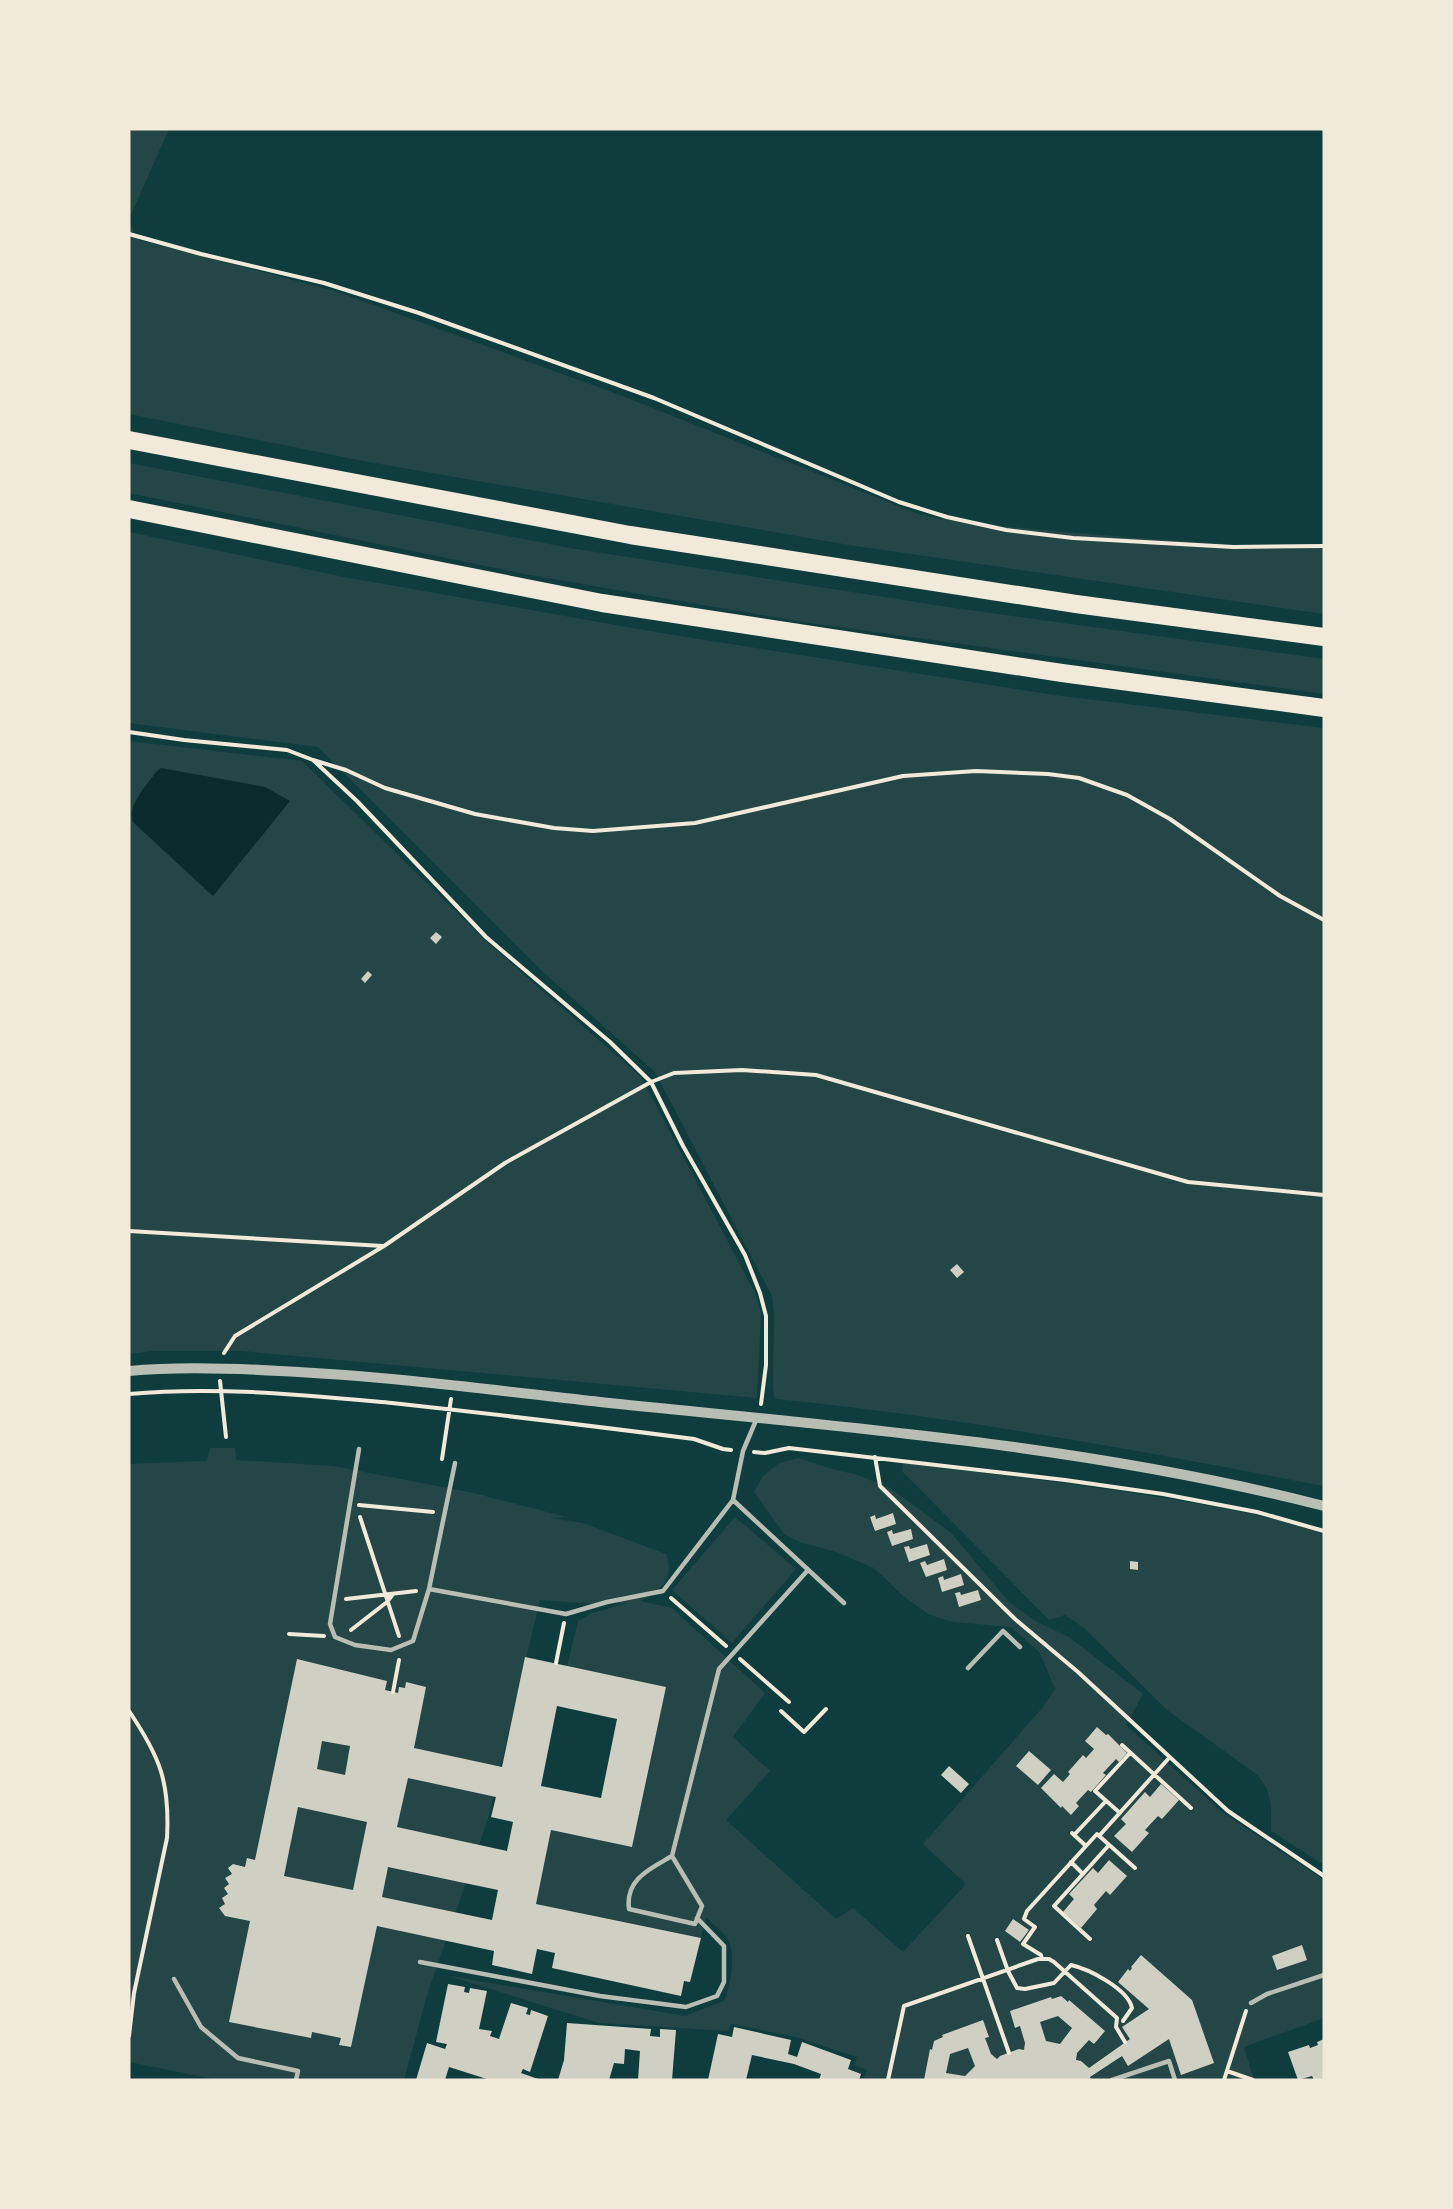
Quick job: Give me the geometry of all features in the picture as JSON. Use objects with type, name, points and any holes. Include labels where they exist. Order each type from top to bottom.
[{"type":"highway","points":[[129,440],[630,535],[1076,604],[1324,637]]},
{"type":"highway","points":[[129,509],[602,603],[1062,673],[1324,708]]},
{"type":"street","points":[[129,1371],[156,1368],[219,1368],[345,1374],[757,1418],[1064,1454],[1258,1489],[1324,1506]]},
{"type":"lane","points":[[429,1589],[566,1614],[606,1602],[663,1591],[733,1500],[742,1451],[757,1418]]},
{"type":"lane","points":[[359,1449],[330,1624],[335,1637],[355,1645],[391,1650],[413,1641],[429,1589],[455,1463]]},
{"type":"lane","points":[[733,1500],[844,1603]]},
{"type":"lane","points":[[672,1856],[702,1906],[695,1924],[629,1909],[627,1896],[636,1879],[672,1856],[719,1669],[808,1570]]},
{"type":"lane","points":[[968,1668],[1003,1631],[1020,1647]]},
{"type":"lane","points":[[420,1962],[600,1996],[686,2007],[717,1996],[724,1982],[724,1946],[697,1918]]},
{"type":"lane","points":[[1251,2003],[1267,1994],[1324,1975]]},
{"type":"lane","points":[[174,1979],[201,2027],[238,2058],[298,2071],[296,2080]]},
{"type":"lane","points":[[1112,2080],[1169,2061],[1175,2080]]},
{"type":"path","points":[[129,234],[201,254],[324,283],[419,313],[654,398],[889,498],[947,518],[1006,530],[1073,538],[1233,547],[1324,546]]},
{"type":"path","points":[[129,732],[287,750],[346,770],[385,788],[475,814],[554,828],[593,831],[695,823],[903,776],[976,771],[1048,774],[1079,778],[1127,795],[1170,819],[1280,896],[1324,920]]},
{"type":"path","points":[[313,760],[357,801],[486,937],[610,1042],[651,1082],[683,1146],[745,1255],[760,1293],[766,1316],[766,1365],[763,1398],[757,1418]]},
{"type":"path","points":[[226,1437],[219,1368],[225,1350],[235,1336],[384,1246],[505,1163],[651,1082],[674,1073],[742,1070],[816,1075],[1188,1182],[1324,1195]]},
{"type":"path","points":[[129,1232],[384,1246]]},
{"type":"path","points":[[442,1460],[453,1386]]},
{"type":"path","points":[[129,1394],[176,1390],[220,1390],[321,1396],[450,1409],[694,1438],[723,1449],[765,1453],[789,1448],[1163,1494],[1257,1512],[1324,1531]]},
{"type":"path","points":[[875,1458],[880,1486],[1015,1619],[1078,1672],[1228,1811],[1324,1876]]},
{"type":"path","points":[[393,1692],[402,1645],[356,1505],[445,1513]]},
{"type":"path","points":[[334,1601],[429,1589]]},
{"type":"path","points":[[556,1663],[566,1614]]},
{"type":"path","points":[[781,1711],[804,1732],[826,1709]]},
{"type":"path","points":[[129,1711],[146,1736],[157,1758],[167,1794],[168,1813],[167,1838],[134,1993],[129,2036]]},
{"type":"path","points":[[1122,1745],[1191,1808]]},
{"type":"path","points":[[1120,1813],[1095,1791],[1130,1753]]},
{"type":"path","points":[[1042,1959],[1041,1954],[1023,1944],[1035,1927],[1024,1918],[1027,1911],[1169,1758]]},
{"type":"path","points":[[1086,1846],[1073,1834],[1106,1801]]},
{"type":"path","points":[[1099,1836],[1135,1868]]},
{"type":"path","points":[[1090,1939],[1054,1906],[1109,1845]]},
{"type":"path","points":[[1071,1862],[1083,1874]]},
{"type":"path","points":[[968,1936],[1009,2053]]},
{"type":"path","points":[[997,1940],[1017,1988],[1025,1989],[1054,1983],[1071,1965],[1082,1967],[1105,1980],[1130,2001],[1132,2008],[1123,2021]]},
{"type":"path","points":[[888,2080],[904,2006],[1042,1959],[1054,1962],[1117,2018],[1116,2027],[1125,2042]]},
{"type":"path","points":[[1224,2080],[1244,2013],[1251,2003]]},
{"type":"path","points":[[1227,2071],[1253,2080]]},
{"type":"shaded area","points":[[130,129],[169,129],[129,219]]},
{"type":"shaded area","points":[[129,219],[136,239],[335,291],[620,395],[921,515],[976,524],[1100,535],[1279,548],[1324,546],[1324,614],[849,545],[363,461],[129,414]]},
{"type":"shaded area","points":[[129,463],[570,548],[955,608],[1324,659],[1324,694],[802,622],[530,575],[129,493]]},
{"type":"shaded area","points":[[129,532],[344,577],[661,633],[1054,695],[1324,728],[1324,1486],[982,1425],[775,1399],[772,1296],[655,1072],[543,972],[318,747],[129,723]]},
{"type":"shaded area","points":[[129,741],[302,761],[488,943],[641,1077],[754,1291],[761,1312],[757,1398],[241,1351],[153,1351],[129,1354]],"holes":[[[156,772],[213,896],[133,822],[135,802]]]},
{"type":"shaded area","points":[[161,768],[265,787],[290,801],[213,896],[133,822],[135,802]]},
{"type":"shaded area","points":[[210,1448],[235,1448],[236,1460],[333,1466],[474,1493],[566,1517],[551,1518],[583,1523],[666,1554],[669,1571],[664,1584],[640,1601],[672,1608],[765,1693],[733,1737],[770,1771],[726,1820],[836,1919],[853,1908],[903,1952],[966,1884],[923,1844],[1043,1707],[1055,1689],[1040,1653],[1011,1627],[953,1622],[928,1614],[902,1595],[874,1568],[785,1535],[754,1492],[763,1476],[779,1463],[798,1458],[855,1474],[890,1488],[951,1533],[1009,1602],[1037,1622],[1069,1637],[1143,1694],[1126,1725],[1222,1812],[1324,1880],[1324,2018],[1244,2047],[1254,2080],[863,2080],[867,2070],[854,2065],[857,2057],[795,2037],[731,2024],[728,2031],[599,2023],[449,1976],[685,2016],[724,2001],[728,1987],[732,1970],[730,1944],[725,1935],[706,1917],[701,1938],[536,1904],[551,1830],[632,1847],[666,1687],[567,1666],[578,1621],[592,1613],[628,1603],[595,1604],[540,1600],[489,1816],[427,1995],[404,2080],[218,2080],[129,2062],[129,1464],[207,1461]]},
{"type":"shaded area","points":[[903,1463],[1167,1498],[1272,1518],[1324,1531],[1324,1865],[1271,1831],[1271,1807],[1268,1792],[1255,1773],[1167,1710],[1084,1628],[1065,1615],[1049,1620],[902,1471]]},
{"type":"shaded area","points":[[735,1517],[796,1569],[732,1643],[672,1590]]},
{"type":"building","points":[[436,932],[442,937],[436,944],[430,938]]},
{"type":"building","points":[[368,971],[372,975],[365,983],[361,979]]},
{"type":"building","points":[[957,1264],[964,1272],[957,1278],[950,1270]]},
{"type":"building","points":[[893,1513],[896,1524],[875,1531],[870,1517],[875,1515],[876,1519]]},
{"type":"building","points":[[911,1529],[913,1539],[892,1546],[887,1532],[892,1530],[893,1534]]},
{"type":"building","points":[[927,1544],[930,1555],[909,1562],[904,1547],[909,1546],[910,1549]]},
{"type":"building","points":[[944,1559],[947,1570],[926,1577],[920,1563],[925,1561],[927,1565]]},
{"type":"building","points":[[1130,1561],[1138,1562],[1138,1570],[1130,1569]]},
{"type":"building","points":[[961,1574],[964,1585],[942,1592],[938,1578],[943,1576],[944,1580]]},
{"type":"building","points":[[978,1590],[981,1600],[959,1607],[955,1593],[960,1592],[961,1595]]},
{"type":"building","points":[[525,1657],[666,1687],[632,1847],[551,1830],[536,1904],[701,1938],[690,1982],[684,1981],[681,1996],[552,1968],[555,1953],[537,1949],[532,1974],[492,1965],[494,1951],[377,1926],[351,2047],[339,2045],[341,2038],[312,2032],[311,2038],[229,2022],[250,1921],[225,1916],[219,1908],[225,1904],[222,1898],[228,1894],[224,1888],[229,1884],[225,1878],[232,1874],[228,1868],[233,1864],[245,1867],[247,1858],[255,1860],[297,1659],[387,1681],[385,1690],[398,1693],[399,1687],[405,1688],[406,1682],[426,1687],[414,1748],[502,1767]],"holes":[[[557,1706],[617,1719],[601,1798],[541,1786]],[[322,1741],[350,1746],[345,1775],[317,1769]],[[408,1778],[496,1797],[491,1817],[513,1822],[507,1851],[397,1827]],[[298,1807],[367,1822],[353,1890],[284,1876]],[[388,1867],[498,1890],[492,1920],[382,1897]]]},
{"type":"building","points":[[1097,1727],[1106,1735],[1108,1734],[1127,1753],[1119,1762],[1116,1759],[1103,1773],[1106,1775],[1091,1792],[1088,1790],[1076,1803],[1079,1806],[1071,1815],[1041,1788],[1054,1774],[1063,1782],[1070,1774],[1068,1772],[1083,1755],[1086,1758],[1094,1749],[1085,1741]]},
{"type":"building","points":[[1029,1751],[1051,1770],[1038,1785],[1016,1766]]},
{"type":"building","points":[[949,1766],[969,1784],[961,1793],[941,1775]]},
{"type":"building","points":[[1161,1784],[1179,1800],[1162,1819],[1158,1816],[1145,1830],[1149,1833],[1132,1852],[1114,1836],[1126,1824],[1121,1819],[1145,1792],[1150,1797]]},
{"type":"building","points":[[1109,1860],[1127,1876],[1110,1895],[1106,1891],[1094,1905],[1097,1909],[1081,1928],[1063,1912],[1074,1899],[1069,1894],[1093,1868],[1098,1873]]},
{"type":"building","points":[[1013,1919],[1029,1930],[1020,1942],[1005,1931]]},
{"type":"building","points":[[1302,1945],[1307,1960],[1277,1970],[1272,1956]]},
{"type":"building","points":[[1141,1955],[1192,2000],[1214,2063],[1181,2075],[1169,2039],[1128,2066],[1122,2056],[1090,2077],[1091,2080],[924,2080],[930,2049],[932,2050],[934,2041],[943,2037],[942,2035],[983,2020],[989,2037],[985,2038],[991,2054],[997,2059],[1019,2049],[1024,2050],[1025,2043],[1020,2026],[1015,2028],[1010,2011],[1051,1997],[1052,1999],[1061,1996],[1068,2002],[1069,2000],[1105,2031],[1094,2044],[1089,2040],[1077,2053],[1076,2060],[1089,2068],[1130,2039],[1122,2027],[1149,2009],[1118,1982],[1128,1969],[1130,1971]],"holes":[[[1058,2016],[1072,2028],[1060,2044],[1046,2041],[1040,2022]],[[968,2048],[975,2066],[965,2076],[946,2073],[950,2054]]]},
{"type":"building","points":[[448,1984],[465,1987],[464,1992],[469,1993],[470,1988],[487,1991],[479,2029],[492,2031],[490,2036],[499,2039],[511,2003],[528,2008],[526,2014],[530,2015],[531,2010],[548,2016],[530,2072],[523,2069],[521,2073],[541,2080],[490,2080],[449,2067],[445,2080],[416,2080],[427,2043],[445,2049],[447,2044],[436,2042]]},
{"type":"building","points":[[567,2023],[651,2029],[650,2036],[660,2037],[660,2029],[676,2030],[672,2080],[638,2080],[640,2051],[625,2049],[624,2064],[614,2063],[609,2080],[558,2080],[564,2060]]},
{"type":"building","points":[[734,2027],[791,2040],[788,2054],[797,2057],[802,2042],[851,2060],[848,2069],[861,2074],[859,2080],[819,2080],[821,2074],[794,2064],[752,2055],[746,2080],[708,2080],[718,2034],[732,2037]]},
{"type":"building","points":[[1324,2039],[1324,2080],[1314,2080],[1312,2076],[1298,2080],[1288,2052],[1309,2045],[1310,2048],[1318,2045],[1317,2042]]}]
